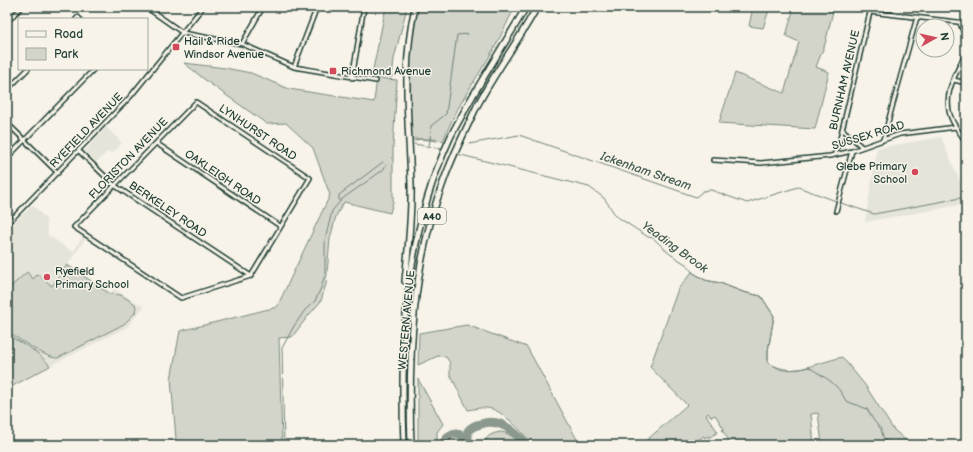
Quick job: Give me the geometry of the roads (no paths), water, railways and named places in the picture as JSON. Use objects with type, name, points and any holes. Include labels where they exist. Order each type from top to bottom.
[{"type":"highway","points":[[403,338],[403,303],[411,206],[411,171],[406,101],[406,68],[409,38],[415,7]]},
{"type":"highway","name":"WESTERN AVENUE","points":[[404,445],[402,384],[406,299],[411,265],[428,191],[450,136],[479,84],[526,7]]},
{"type":"highway","name":"WESTERN AVENUE","points":[[411,445],[411,379],[414,312],[423,254],[436,202],[452,160],[477,106],[536,8]]},
{"type":"street","points":[[7,22],[22,7]]},
{"type":"street","name":"RYEFIELD AVENUE","points":[[7,222],[10,221],[58,173],[130,97],[203,7]]},
{"type":"street","points":[[242,44],[263,7]]},
{"type":"street","points":[[294,67],[317,7]]},
{"type":"street","points":[[352,78],[364,7]]},
{"type":"street","points":[[148,8],[183,33],[242,44],[294,67],[376,81]]},
{"type":"street","name":"BURNHAM AVENUE","points":[[834,155],[838,147],[870,12],[966,23]]},
{"type":"street","points":[[883,140],[917,17]]},
{"type":"street","points":[[960,23],[966,39]]},
{"type":"street","points":[[966,52],[948,96],[948,107],[956,127],[966,142]]},
{"type":"street","points":[[7,90],[27,70]]},
{"type":"street","points":[[7,158],[93,70]]},
{"type":"street","points":[[954,80],[966,83]]},
{"type":"street","name":"FLORISTON AVENUE","points":[[196,102],[74,227],[181,298],[251,276]]},
{"type":"street","name":"LYNHURST ROAD","points":[[196,102],[310,178],[280,226]]},
{"type":"street","points":[[7,123],[58,173]]},
{"type":"street","name":"SUSSEX ROAD","points":[[713,160],[761,163],[834,155],[852,151],[900,134],[956,127]]},
{"type":"street","points":[[842,129],[862,147]]},
{"type":"street","name":"OAKLEIGH ROAD","points":[[156,143],[280,226]]},
{"type":"street","name":"BURNHAM AVENUE","points":[[838,147],[840,154]]},
{"type":"street","name":"BERKELEY ROAD","points":[[79,151],[114,185],[251,276]]},
{"type":"street","points":[[836,211],[852,151]]},
{"type":"street","points":[[251,276],[280,226]]},
{"type":"waterway","points":[[414,141],[419,139],[430,140],[431,126],[446,114],[457,35],[468,34]]},
{"type":"waterway","name":"Ickenham Stream","points":[[469,144],[519,135],[696,197],[703,191],[711,190],[747,203],[798,187],[836,201]]},
{"type":"waterway","name":"Ickenham Stream","points":[[429,146],[430,140],[437,141]]},
{"type":"waterway","name":"Yeading Brook","points":[[414,144],[442,149]]},
{"type":"waterway","name":"Yeading Brook","points":[[457,154],[589,187],[604,198],[616,216],[648,237],[653,238],[670,254],[687,265],[692,272],[705,280],[720,283],[743,292],[761,296],[774,316],[768,351],[768,363],[788,370],[809,367],[826,378],[839,389],[846,401],[867,409],[881,429],[884,440],[894,445]]},
{"type":"waterway","points":[[339,201],[339,195],[383,162]]},
{"type":"waterway","name":"Yeading Brook","points":[[284,445],[282,348],[305,310],[315,301],[321,288],[325,274],[325,240],[332,211],[342,199],[383,170],[386,165]]},
{"type":"waterway","name":"Ickenham Stream","points":[[841,203],[874,214],[966,197]]},
{"type":"place","name":"Hail & Ride Windsor Avenue","points":[[176,47]]},
{"type":"place","name":"Richmond Avenue","points":[[333,71]]},
{"type":"place","name":"Glebe Primary School","points":[[915,172]]},
{"type":"place","name":"Ryefield Primary School","points":[[47,277]]}]
